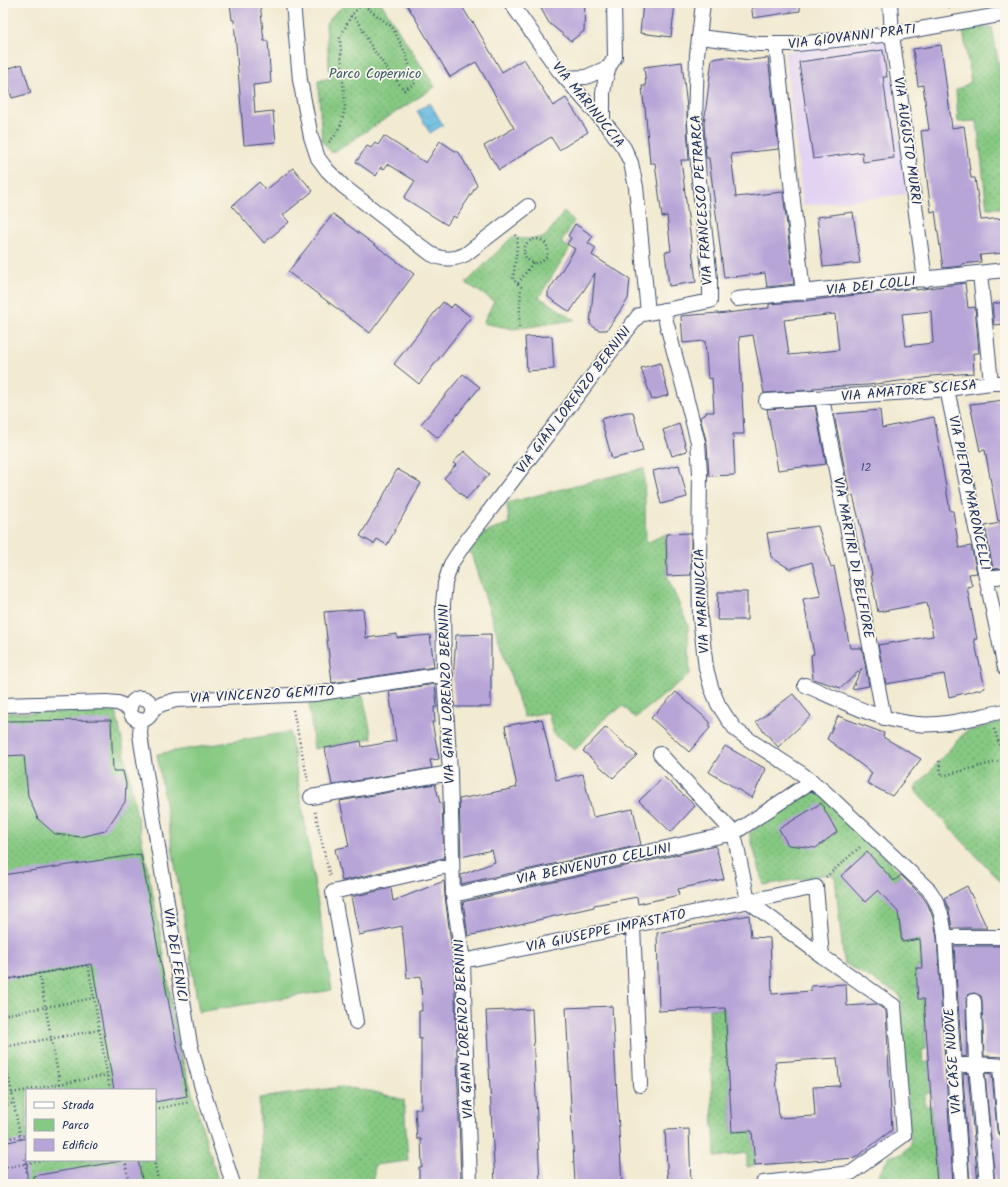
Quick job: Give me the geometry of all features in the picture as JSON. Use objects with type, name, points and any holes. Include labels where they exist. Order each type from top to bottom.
[{"type":"street","points":[[293,3],[300,80],[311,137],[318,158],[332,176],[431,254],[440,258],[450,259],[466,254],[528,206]]},
{"type":"street","name":"VIA MARINUCCIA","points":[[511,3],[565,78],[603,120],[624,148],[631,163],[635,178],[648,313]]},
{"type":"street","points":[[603,120],[603,93],[605,81],[609,67],[615,57],[614,3]]},
{"type":"street","name":"VIA FRANCESCO PETRARCA","points":[[703,3],[696,74],[696,142],[710,279],[710,301]]},
{"type":"street","name":"VIA AUGUSTO MURRI","points":[[890,3],[892,34],[925,280]]},
{"type":"street","name":"VIA GIOVANNI PRATI","points":[[699,37],[776,45],[813,43],[892,34],[1005,14]]},
{"type":"street","points":[[776,45],[803,293]]},
{"type":"street","points":[[565,78],[586,77],[609,67]]},
{"type":"street","name":"VIA DEI COLLI","points":[[737,300],[1005,270]]},
{"type":"street","name":"VIA AMATORE SCIESA","points":[[766,401],[947,389],[991,383],[980,273]]},
{"type":"street","name":"VIA GIAN LORENZO BERNINI","points":[[470,1184],[463,961],[453,896],[450,773],[444,674],[444,594],[446,577],[454,558],[639,315],[710,301]]},
{"type":"street","name":"VIA MARINUCCIA","points":[[663,310],[698,442],[700,473],[699,600],[704,658],[711,687],[723,712],[736,730],[812,781],[873,836],[929,890],[940,910],[945,938]]},
{"type":"street","points":[[991,383],[1005,383]]},
{"type":"street","name":"VIA PIETRO MARONCELLI","points":[[947,389],[1005,668]]},
{"type":"street","name":"VIA MARTIRI DI BELFIORE","points":[[822,398],[884,718]]},
{"type":"street","points":[[986,578],[1005,576]]},
{"type":"street","name":"VIA VINCENZO GEMITO","points":[[152,709],[176,700],[315,694],[444,674]]},
{"type":"street","points":[[805,685],[884,718],[904,723],[932,724],[1005,711]]},
{"type":"street","points":[[141,698],[148,700],[152,709],[148,718],[141,720],[132,716],[130,709],[135,700],[141,698]]},
{"type":"street","points":[[3,705],[106,702],[118,703],[130,709]]},
{"type":"street","name":"VIA DEI FENICI","points":[[141,720],[140,734],[142,748],[190,1044],[202,1088],[233,1184]]},
{"type":"street","points":[[660,754],[734,834],[748,900],[822,956],[894,1006],[904,1135],[851,1173],[845,1179],[763,1183]]},
{"type":"street","points":[[312,797],[450,773]]},
{"type":"street","name":"VIA BENVENUTO CELLINI","points":[[453,896],[734,834],[812,781]]},
{"type":"street","points":[[356,1022],[333,892],[452,865]]},
{"type":"street","points":[[816,887],[822,956]]},
{"type":"street","name":"VIA GIUSEPPE IMPASTATO","points":[[463,961],[633,926],[748,900],[816,887]]},
{"type":"street","points":[[633,926],[640,1085]]},
{"type":"street","points":[[945,938],[1005,937]]},
{"type":"street","name":"VIA CASE NUOVE","points":[[945,938],[962,1184]]},
{"type":"street","points":[[974,1001],[976,1064],[987,1184]]},
{"type":"street","points":[[953,1066],[976,1064],[1003,1066],[1005,1129]]},
{"type":"path","points":[[326,146],[334,137],[341,124],[345,108],[340,38],[351,16],[362,4],[392,26],[405,52],[415,83],[404,90],[368,42],[358,19],[351,16]]},
{"type":"path","points":[[505,224],[518,237],[513,279],[521,287],[519,328]]},
{"type":"path","points":[[518,283],[533,263],[541,262],[547,256],[548,252],[546,244],[539,239],[531,240],[525,245],[524,248],[524,256],[533,263]]},
{"type":"path","points":[[939,761],[942,776],[1005,760],[994,728],[999,727]]},
{"type":"path","points":[[816,887],[873,836]]},
{"type":"path","points":[[3,980],[88,965],[110,1089]]},
{"type":"path","points":[[39,973],[61,1089]]},
{"type":"path","points":[[3,1015],[94,998]]},
{"type":"path","points":[[20,1138],[3,1048],[99,1030]]},
{"type":"path","points":[[33,1089],[107,1075]]},
{"type":"path","points":[[12,1093],[26,1090]]},
{"type":"path","points":[[156,1109],[194,1101]]},
{"type":"path","points":[[3,1106],[14,1104]]},
{"type":"path","points":[[3,1139],[20,1138],[26,1135]]},
{"type":"path","points":[[24,1159],[27,1173]]},
{"type":"path","points":[[3,1168],[41,1161]]},
{"type":"path","points":[[125,1161],[129,1184]]},
{"type":"path","points":[[154,1161],[159,1184]]},
{"type":"shaded area","points":[[887,40],[906,194],[803,206],[785,52]]},
{"type":"green space","name":"Parco Copernico","points":[[347,3],[381,3],[435,87],[332,153],[322,141],[318,81],[330,78],[326,24],[334,14]]},
{"type":"green space","points":[[992,27],[1005,102],[1005,208],[987,208],[977,121],[958,122],[956,90],[971,82],[963,30]]},
{"type":"green space","points":[[564,212],[574,221],[561,243],[570,248],[539,297],[575,320],[513,329],[483,323],[494,301],[466,283],[512,237],[528,239],[545,237]]},
{"type":"green space","points":[[644,468],[646,543],[666,534],[667,576],[688,625],[690,674],[635,718],[623,706],[604,719],[575,750],[554,735],[548,712],[524,717],[470,551],[485,533],[509,523],[507,503]]},
{"type":"green space","points":[[363,696],[372,738],[314,749],[309,703]]},
{"type":"green space","points":[[116,711],[160,931],[179,1048],[219,1184],[3,1184],[3,713]]},
{"type":"green space","points":[[1005,721],[1005,886],[917,793],[915,788],[965,732]]},
{"type":"green space","points":[[290,732],[332,990],[199,1012],[157,754]]},
{"type":"green space","points":[[815,788],[902,874],[881,893],[915,923],[899,925],[902,942],[919,939],[922,968],[916,968],[916,977],[922,977],[922,983],[917,984],[918,998],[924,999],[926,1049],[922,1050],[923,1063],[929,1062],[931,1093],[925,1094],[925,1106],[931,1106],[937,1184],[853,1184],[853,1182],[877,1179],[889,1156],[902,1154],[911,1144],[900,995],[844,963],[835,877],[829,874],[764,885],[749,833]]},
{"type":"green space","points":[[725,1008],[732,1132],[752,1131],[755,1165],[747,1167],[747,1153],[715,1157],[709,1009]]},
{"type":"green space","points":[[342,1087],[371,1091],[404,1100],[408,1161],[374,1165],[374,1184],[262,1184],[259,1098]]},
{"type":"water","points":[[430,103],[443,125],[430,133],[417,111]]},
{"type":"building","points":[[230,3],[260,3],[264,41],[268,41],[271,83],[253,85],[255,113],[273,111],[276,142],[244,145],[234,20],[232,20]]},
{"type":"building","points":[[406,3],[460,3],[472,23],[473,22],[502,72],[524,59],[553,106],[566,98],[588,132],[559,150],[551,137],[499,170],[484,146],[514,128],[476,62],[450,77]]},
{"type":"building","points":[[538,3],[585,3],[584,31],[571,41],[549,23]]},
{"type":"building","points":[[643,3],[675,4],[671,37],[640,33]]},
{"type":"building","points":[[751,3],[800,3],[800,11],[753,18]]},
{"type":"building","points":[[941,45],[952,128],[964,126],[971,178],[975,178],[981,220],[1005,218],[1005,253],[980,255],[981,262],[943,268],[935,211],[931,212],[921,131],[929,130],[923,85],[918,86],[913,49]]},
{"type":"building","points":[[883,50],[887,77],[883,77],[894,158],[863,162],[862,152],[813,159],[799,62]]},
{"type":"building","points":[[726,57],[750,60],[768,58],[779,149],[731,154],[736,197],[783,192],[794,284],[767,287],[765,273],[724,278],[709,158],[706,158],[704,123],[712,59]]},
{"type":"building","points":[[682,62],[687,108],[689,160],[681,160],[696,282],[669,286],[665,252],[671,251],[667,216],[662,217],[655,163],[650,163],[642,86],[646,86],[644,67]]},
{"type":"building","points":[[22,64],[31,93],[12,98],[4,70]]},
{"type":"building","points":[[384,136],[426,163],[440,141],[460,154],[477,185],[456,218],[453,216],[447,225],[404,198],[415,181],[388,164],[384,169],[381,167],[376,176],[356,162],[367,146],[371,148],[375,143],[378,145]]},
{"type":"building","points":[[293,168],[313,191],[283,215],[289,222],[264,243],[232,206],[259,182],[266,190]]},
{"type":"building","points":[[853,212],[860,263],[823,267],[817,217]]},
{"type":"building","points":[[333,214],[414,274],[370,333],[288,272]]},
{"type":"building","points":[[575,224],[593,236],[588,243],[596,248],[592,255],[630,279],[628,299],[607,330],[598,330],[590,324],[595,273],[570,312],[548,297],[548,292],[575,249],[567,244],[571,238],[568,236]]},
{"type":"building","points":[[965,283],[968,308],[975,307],[979,353],[973,353],[974,373],[931,376],[868,385],[813,388],[813,390],[764,393],[753,335],[739,337],[744,434],[733,434],[735,475],[709,476],[707,444],[700,417],[706,414],[706,412],[714,412],[712,378],[708,379],[705,341],[683,343],[681,316],[718,314],[769,308],[769,304],[916,288],[916,290]],"holes":[[[931,311],[933,343],[906,346],[902,314]],[[835,314],[839,350],[789,355],[784,320]]]},
{"type":"building","points":[[443,302],[451,308],[454,304],[471,317],[419,384],[394,364]]},
{"type":"building","points":[[1005,302],[1005,324],[994,325],[992,304]]},
{"type":"building","points":[[552,336],[554,369],[527,371],[525,337]]},
{"type":"building","points":[[660,363],[669,395],[652,400],[641,368]]},
{"type":"building","points":[[463,374],[480,387],[438,438],[421,424]]},
{"type":"building","points":[[1005,400],[1005,520],[998,521],[985,450],[980,451],[970,404]]},
{"type":"building","points":[[815,406],[826,464],[778,470],[767,409]]},
{"type":"building","points":[[880,410],[882,428],[934,417],[950,511],[953,511],[959,548],[971,546],[977,573],[969,574],[972,586],[967,587],[977,639],[974,639],[985,688],[949,697],[944,674],[886,684],[878,645],[933,636],[927,603],[878,612],[872,574],[853,495],[850,496],[834,414]]},
{"type":"building","points":[[627,412],[633,412],[643,451],[612,459],[601,419]]},
{"type":"building","points":[[679,424],[687,451],[672,456],[663,430]]},
{"type":"building","points":[[464,451],[489,474],[466,499],[444,478],[456,465],[453,463]]},
{"type":"building","points":[[679,465],[687,497],[661,504],[653,471]]},
{"type":"building","points":[[397,469],[421,483],[387,545],[377,539],[374,544],[360,536],[383,497]]},
{"type":"building","points":[[1005,522],[1005,568],[993,569],[985,526]]},
{"type":"building","points":[[818,526],[831,567],[834,566],[850,648],[862,648],[869,686],[852,689],[862,668],[841,688],[813,679],[811,655],[814,654],[803,599],[821,596],[812,562],[790,569],[771,557],[767,533]]},
{"type":"building","points":[[691,533],[691,575],[667,576],[666,534]]},
{"type":"building","points":[[718,592],[747,592],[747,620],[717,620]]},
{"type":"building","points":[[363,609],[366,638],[397,634],[397,638],[430,635],[434,667],[332,683],[324,612]]},
{"type":"building","points":[[491,634],[491,707],[455,707],[453,682],[456,635]]},
{"type":"building","points":[[435,684],[437,707],[434,707],[435,722],[432,722],[439,759],[430,760],[432,768],[332,785],[325,748],[361,741],[362,747],[396,741],[389,691]]},
{"type":"building","points":[[676,692],[710,722],[710,728],[689,752],[651,718]]},
{"type":"building","points":[[793,694],[811,716],[778,747],[756,722]]},
{"type":"building","points":[[838,716],[884,733],[883,737],[921,759],[892,796],[867,783],[872,773],[827,739]]},
{"type":"building","points":[[542,719],[556,780],[583,774],[593,817],[633,809],[641,845],[461,884],[461,875],[495,862],[492,850],[461,857],[459,799],[517,787],[505,726]]},
{"type":"building","points":[[111,720],[113,771],[123,771],[126,784],[125,802],[105,831],[81,837],[55,834],[38,819],[28,796],[24,755],[3,756],[3,721]]},
{"type":"building","points":[[606,727],[637,755],[613,778],[583,751]]},
{"type":"building","points":[[725,746],[766,769],[752,798],[709,772]]},
{"type":"building","points":[[664,777],[695,806],[671,832],[639,801]]},
{"type":"building","points":[[435,784],[440,803],[442,803],[444,858],[342,881],[335,849],[349,846],[340,801]]},
{"type":"building","points":[[821,803],[837,832],[816,848],[788,845],[779,829]]},
{"type":"building","points":[[716,846],[724,879],[678,889],[679,895],[638,904],[637,897],[594,905],[594,907],[468,936],[463,902]]},
{"type":"building","points":[[867,852],[894,881],[901,875],[922,896],[928,905],[934,920],[937,938],[953,1184],[937,1184],[924,999],[918,999],[916,968],[922,968],[920,939],[902,942],[898,912],[878,890],[865,902],[841,876]]},
{"type":"building","points":[[141,854],[187,1096],[156,1102],[156,1089],[114,1089],[92,964],[3,980],[3,875]]},
{"type":"building","points":[[444,881],[454,967],[461,1181],[419,1181],[419,1167],[422,1167],[421,1139],[417,1139],[415,1109],[421,1109],[421,1038],[419,1039],[419,1011],[422,1011],[421,976],[407,978],[402,926],[359,935],[351,897],[391,888],[393,901]]},
{"type":"building","points":[[967,886],[987,928],[952,928],[949,910],[944,898]]},
{"type":"building","points":[[749,915],[751,937],[770,938],[772,994],[811,991],[811,986],[846,984],[847,1006],[876,1004],[886,1011],[892,1130],[855,1158],[755,1165],[752,1131],[732,1132],[725,1008],[659,1011],[657,933]],"holes":[[[837,1058],[840,1086],[813,1087],[815,1116],[779,1118],[775,1062]]]},
{"type":"building","points":[[954,946],[1005,946],[1005,1057],[984,1056],[982,1001],[981,996],[974,993],[969,994],[966,1001],[967,1056],[962,1057]]},
{"type":"building","points":[[612,1006],[622,1184],[575,1184],[566,1008]]},
{"type":"building","points":[[532,1009],[540,1184],[495,1184],[486,1011]]},
{"type":"building","points":[[968,1073],[978,1184],[970,1184],[963,1074]]},
{"type":"building","points":[[985,1073],[992,1074],[997,1130],[998,1134],[1005,1137],[1003,1147],[1005,1184],[995,1184]]},
{"type":"building","points":[[689,1129],[691,1184],[668,1184],[665,1130]]},
{"type":"building","points":[[26,1138],[27,1184],[3,1184],[3,1143]]},
{"type":"building","points":[[121,1161],[138,1161],[143,1184],[34,1184],[33,1176]]}]
